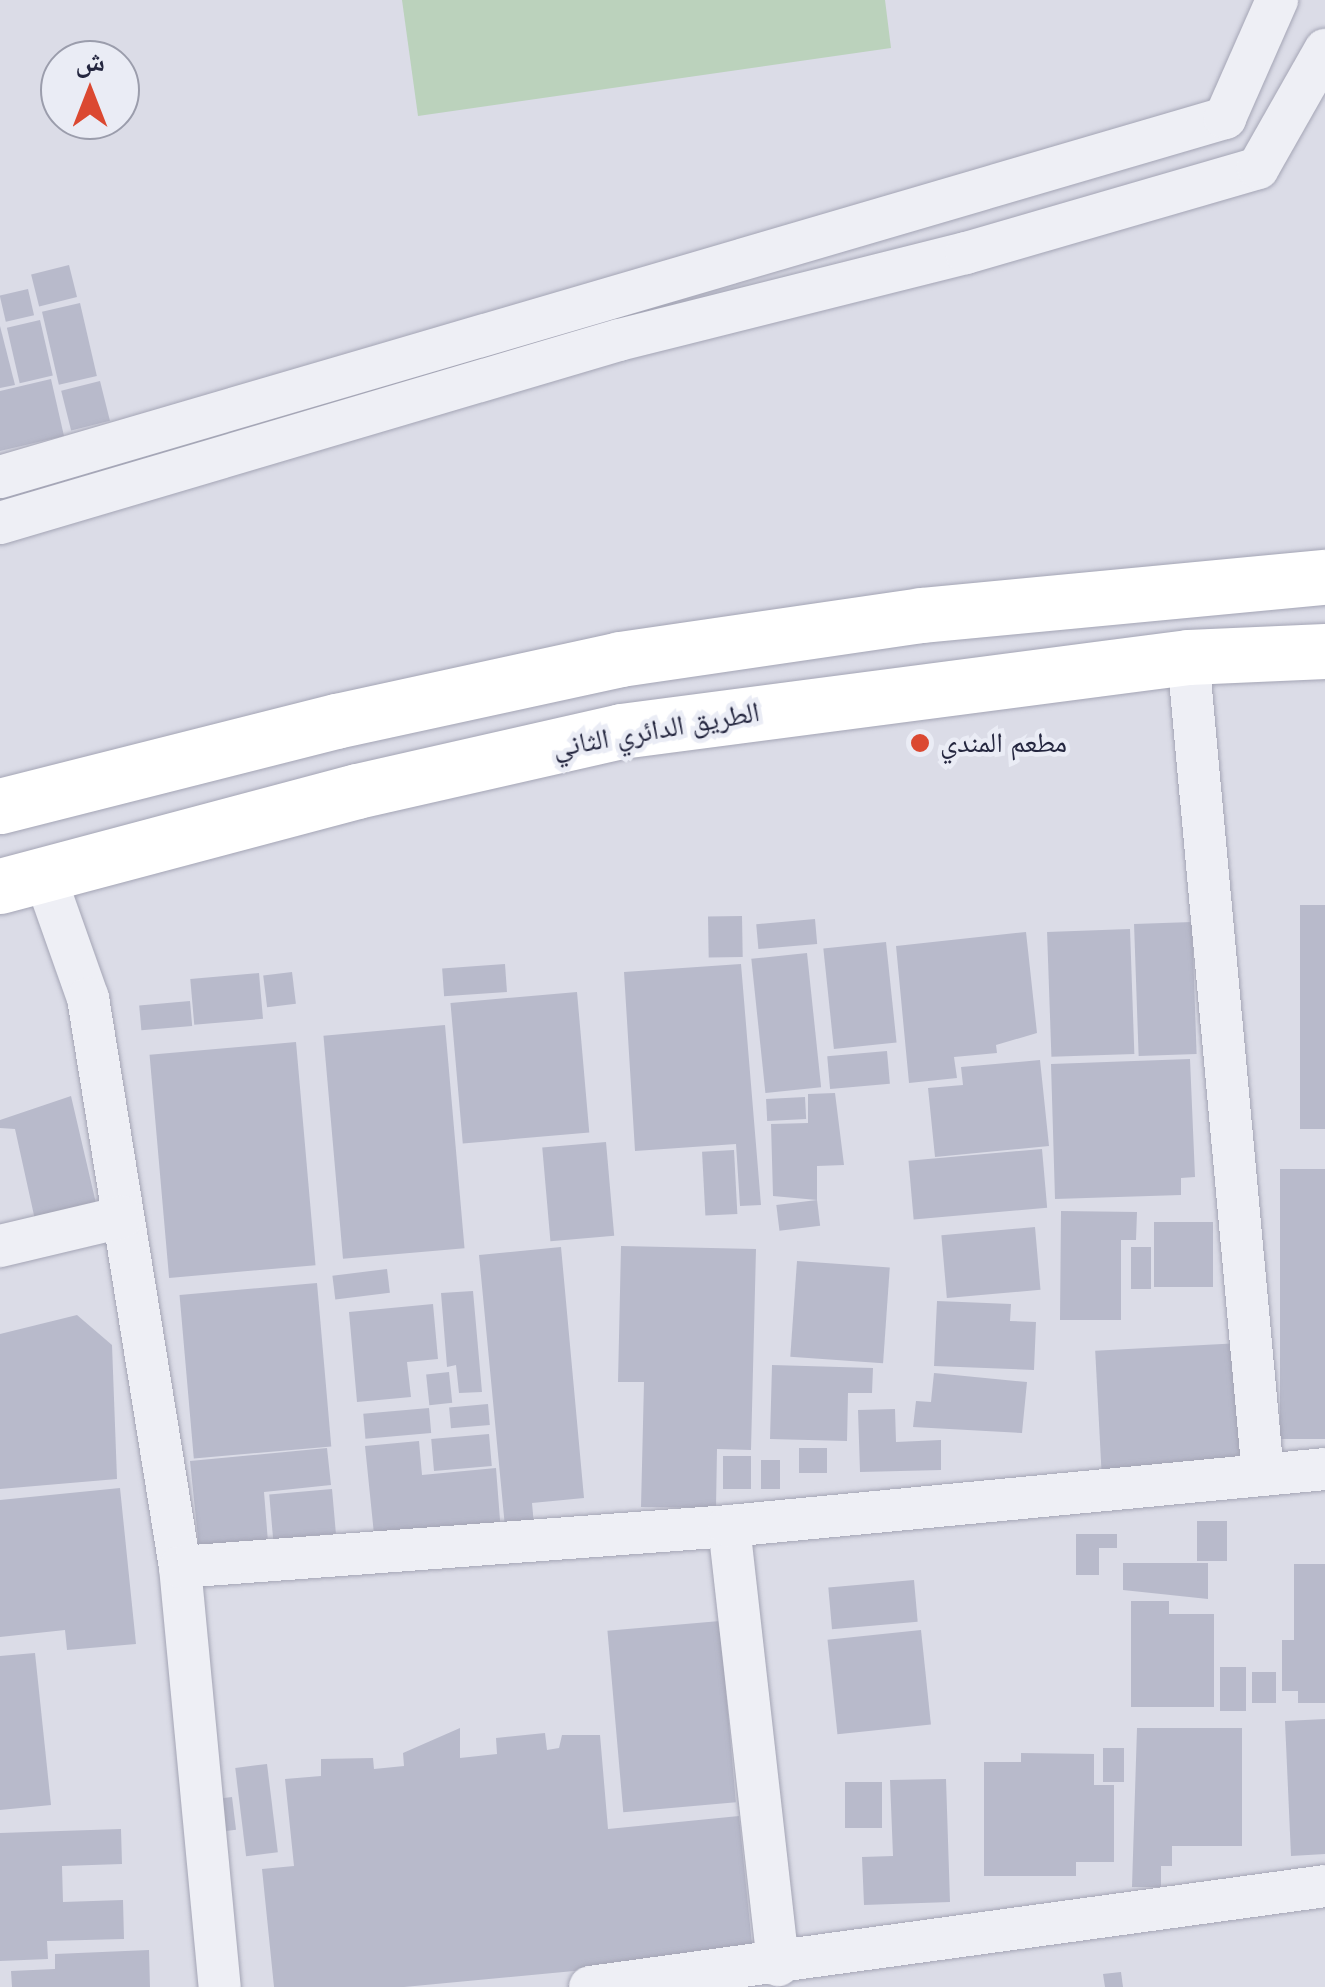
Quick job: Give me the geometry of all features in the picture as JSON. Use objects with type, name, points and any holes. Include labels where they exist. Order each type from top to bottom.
[{"type":"highway","points":[[0,806],[336,721],[620,659],[921,615],[1325,577]]},
{"type":"highway","name":"الطريق الدائري الثاني","points":[[22,880],[621,731],[1188,657],[1325,651]]},
{"type":"street","points":[[0,477],[1225,118],[1277,0]]},
{"type":"street","points":[[0,523],[619,340],[966,254],[1258,168],[1325,50]]},
{"type":"street","points":[[1188,657],[1263,1476]]},
{"type":"street","points":[[22,880],[88,998],[180,1567],[220,1987]]},
{"type":"street","points":[[0,1246],[123,1217]]},
{"type":"street","points":[[180,1567],[729,1526],[1325,1469]]},
{"type":"street","points":[[729,1526],[778,1965]]},
{"type":"street","points":[[590,1987],[778,1965],[1325,1886]]},
{"type":"green space","points":[[402,0],[885,0],[891,48],[418,116]]},
{"type":"building","points":[[69,265],[77,297],[39,306],[31,274]]},
{"type":"building","points":[[28,289],[34,315],[6,322],[0,295]]},
{"type":"building","points":[[80,303],[97,376],[59,385],[42,312]]},
{"type":"building","points":[[40,320],[53,376],[20,383],[7,328]]},
{"type":"building","points":[[0,326],[15,385],[0,388]]},
{"type":"building","points":[[51,379],[64,436],[0,451],[0,391]]},
{"type":"building","points":[[100,381],[110,421],[71,430],[61,391]]},
{"type":"building","points":[[1300,905],[1325,905],[1325,1129],[1300,1129]]},
{"type":"building","points":[[742,916],[743,957],[709,958],[708,917]]},
{"type":"building","points":[[815,919],[817,944],[758,949],[756,924]]},
{"type":"building","points":[[1192,922],[1197,1054],[1139,1056],[1134,924]]},
{"type":"building","points":[[1130,929],[1134,1054],[1051,1057],[1047,932]]},
{"type":"building","points":[[1026,932],[1037,1033],[996,1045],[997,1053],[954,1057],[957,1078],[909,1083],[896,946]]},
{"type":"building","points":[[886,942],[897,1042],[834,1049],[823,949]]},
{"type":"building","points":[[807,953],[821,1087],[765,1093],[751,959]]},
{"type":"building","points":[[505,964],[507,992],[444,996],[442,968]]},
{"type":"building","points":[[741,964],[761,1205],[740,1206],[736,1144],[635,1151],[624,972]]},
{"type":"building","points":[[292,972],[296,1004],[267,1007],[263,976]]},
{"type":"building","points":[[259,973],[263,1019],[194,1025],[190,979]]},
{"type":"building","points":[[577,992],[589,1132],[463,1144],[450,1003]]},
{"type":"building","points":[[190,1001],[192,1026],[141,1030],[139,1005]]},
{"type":"building","points":[[445,1025],[465,1248],[343,1259],[323,1036]]},
{"type":"building","points":[[296,1042],[316,1265],[169,1278],[150,1055]]},
{"type":"building","points":[[887,1051],[890,1084],[830,1089],[827,1056]]},
{"type":"building","points":[[1190,1059],[1195,1177],[1181,1178],[1181,1195],[1055,1199],[1051,1064]]},
{"type":"building","points":[[1040,1060],[1049,1146],[935,1157],[928,1088],[963,1085],[961,1067]]},
{"type":"building","points":[[835,1093],[844,1165],[817,1166],[817,1200],[773,1196],[771,1124],[808,1123],[808,1094]]},
{"type":"building","points":[[71,1096],[98,1212],[37,1229],[15,1129],[0,1128],[0,1120]]},
{"type":"building","points":[[805,1097],[806,1119],[767,1121],[766,1099]]},
{"type":"building","points":[[606,1142],[614,1236],[550,1241],[542,1148]]},
{"type":"building","points":[[1042,1149],[1047,1208],[914,1219],[909,1161]]},
{"type":"building","points":[[734,1150],[737,1214],[705,1216],[702,1152]]},
{"type":"building","points":[[1280,1169],[1325,1169],[1325,1439],[1280,1439]]},
{"type":"building","points":[[817,1200],[820,1226],[779,1231],[776,1205]]},
{"type":"building","points":[[1061,1211],[1137,1212],[1136,1240],[1121,1240],[1121,1320],[1060,1320]]},
{"type":"building","points":[[1154,1222],[1213,1222],[1213,1287],[1154,1287]]},
{"type":"building","points":[[1035,1227],[1040,1290],[947,1298],[941,1235]]},
{"type":"building","points":[[621,1246],[756,1249],[751,1450],[717,1449],[716,1508],[641,1507],[644,1382],[618,1382]]},
{"type":"building","points":[[561,1247],[584,1498],[532,1503],[534,1525],[505,1527],[479,1255]]},
{"type":"building","points":[[1131,1247],[1151,1247],[1151,1289],[1131,1289]]},
{"type":"building","points":[[797,1261],[890,1267],[883,1363],[790,1357]]},
{"type":"building","points":[[387,1269],[390,1293],[335,1300],[332,1276]]},
{"type":"building","points":[[317,1283],[331,1446],[194,1458],[180,1295]]},
{"type":"building","points":[[473,1291],[482,1392],[459,1393],[456,1365],[447,1367],[441,1293]]},
{"type":"building","points":[[937,1301],[1011,1304],[1010,1321],[1036,1322],[1034,1370],[934,1366]]},
{"type":"building","points":[[433,1304],[438,1359],[407,1362],[411,1397],[357,1402],[349,1312]]},
{"type":"building","points":[[77,1315],[112,1345],[117,1479],[0,1489],[0,1334]]},
{"type":"building","points":[[1241,1343],[1248,1469],[1102,1476],[1095,1351]]},
{"type":"building","points":[[772,1365],[873,1368],[872,1393],[848,1393],[847,1441],[770,1439]]},
{"type":"building","points":[[449,1372],[452,1403],[429,1405],[426,1374]]},
{"type":"building","points":[[934,1373],[1027,1382],[1022,1433],[913,1427],[916,1401],[931,1402]]},
{"type":"building","points":[[488,1404],[490,1425],[451,1428],[449,1407]]},
{"type":"building","points":[[429,1408],[431,1433],[365,1439],[363,1414]]},
{"type":"building","points":[[895,1409],[896,1442],[941,1440],[941,1470],[860,1472],[858,1410]]},
{"type":"building","points":[[489,1434],[492,1466],[434,1471],[431,1439]]},
{"type":"building","points":[[419,1441],[422,1475],[496,1468],[501,1533],[375,1544],[365,1446]]},
{"type":"building","points":[[327,1448],[331,1485],[264,1492],[268,1542],[199,1548],[190,1461]]},
{"type":"building","points":[[799,1448],[827,1448],[827,1473],[799,1473]]},
{"type":"building","points":[[723,1456],[751,1456],[751,1489],[723,1489]]},
{"type":"building","points":[[761,1460],[780,1460],[780,1489],[761,1489]]},
{"type":"building","points":[[120,1488],[136,1644],[67,1650],[65,1630],[0,1637],[0,1500]]},
{"type":"building","points":[[332,1489],[336,1534],[273,1539],[269,1494]]},
{"type":"building","points":[[1197,1521],[1227,1521],[1227,1561],[1197,1561]]},
{"type":"building","points":[[1076,1534],[1117,1534],[1117,1548],[1099,1548],[1099,1575],[1076,1575]]},
{"type":"building","points":[[1123,1563],[1208,1563],[1208,1599],[1123,1590]]},
{"type":"building","points":[[1294,1564],[1325,1564],[1325,1703],[1298,1703],[1298,1691],[1282,1691],[1282,1640],[1294,1640]]},
{"type":"building","points":[[914,1580],[918,1622],[832,1629],[828,1587]]},
{"type":"building","points":[[1131,1601],[1169,1601],[1169,1614],[1214,1614],[1214,1707],[1131,1707]]},
{"type":"building","points":[[720,1621],[736,1802],[623,1812],[607,1631]]},
{"type":"building","points":[[921,1630],[931,1724],[837,1734],[828,1640]]},
{"type":"building","points":[[35,1653],[51,1805],[0,1810],[0,1656]]},
{"type":"building","points":[[1220,1667],[1246,1667],[1246,1711],[1220,1711]]},
{"type":"building","points":[[1252,1672],[1276,1672],[1276,1703],[1252,1703]]},
{"type":"building","points":[[1325,1719],[1325,1854],[1291,1856],[1285,1721]]},
{"type":"building","points":[[460,1728],[460,1758],[497,1754],[496,1738],[545,1733],[547,1750],[559,1748],[562,1735],[600,1735],[608,1829],[739,1816],[753,1954],[404,1987],[274,1987],[262,1869],[294,1866],[285,1779],[321,1776],[321,1759],[373,1758],[374,1769],[404,1766],[403,1753]]},
{"type":"building","points":[[1137,1728],[1242,1728],[1242,1846],[1172,1846],[1172,1866],[1161,1866],[1161,1887],[1132,1887]]},
{"type":"building","points":[[1103,1748],[1124,1748],[1124,1782],[1103,1782]]},
{"type":"building","points":[[1021,1753],[1094,1754],[1094,1785],[1114,1785],[1114,1862],[1076,1862],[1076,1876],[984,1876],[984,1762],[1021,1762]]},
{"type":"building","points":[[267,1764],[278,1852],[246,1856],[235,1768]]},
{"type":"building","points":[[946,1779],[950,1902],[864,1905],[862,1857],[893,1856],[890,1780]]},
{"type":"building","points":[[845,1782],[882,1782],[882,1828],[845,1828]]},
{"type":"building","points":[[232,1797],[236,1830],[210,1833],[206,1800]]},
{"type":"building","points":[[121,1829],[122,1864],[62,1866],[63,1902],[123,1900],[124,1939],[47,1941],[48,1959],[0,1961],[0,1833]]},
{"type":"building","points":[[149,1950],[150,1987],[12,1987],[11,1971],[55,1969],[55,1954]]},
{"type":"building","points":[[1121,1972],[1123,1987],[1105,1987],[1103,1974]]},
{"type":"place","name":"مطعم المندي","points":[[920,743]]}]
